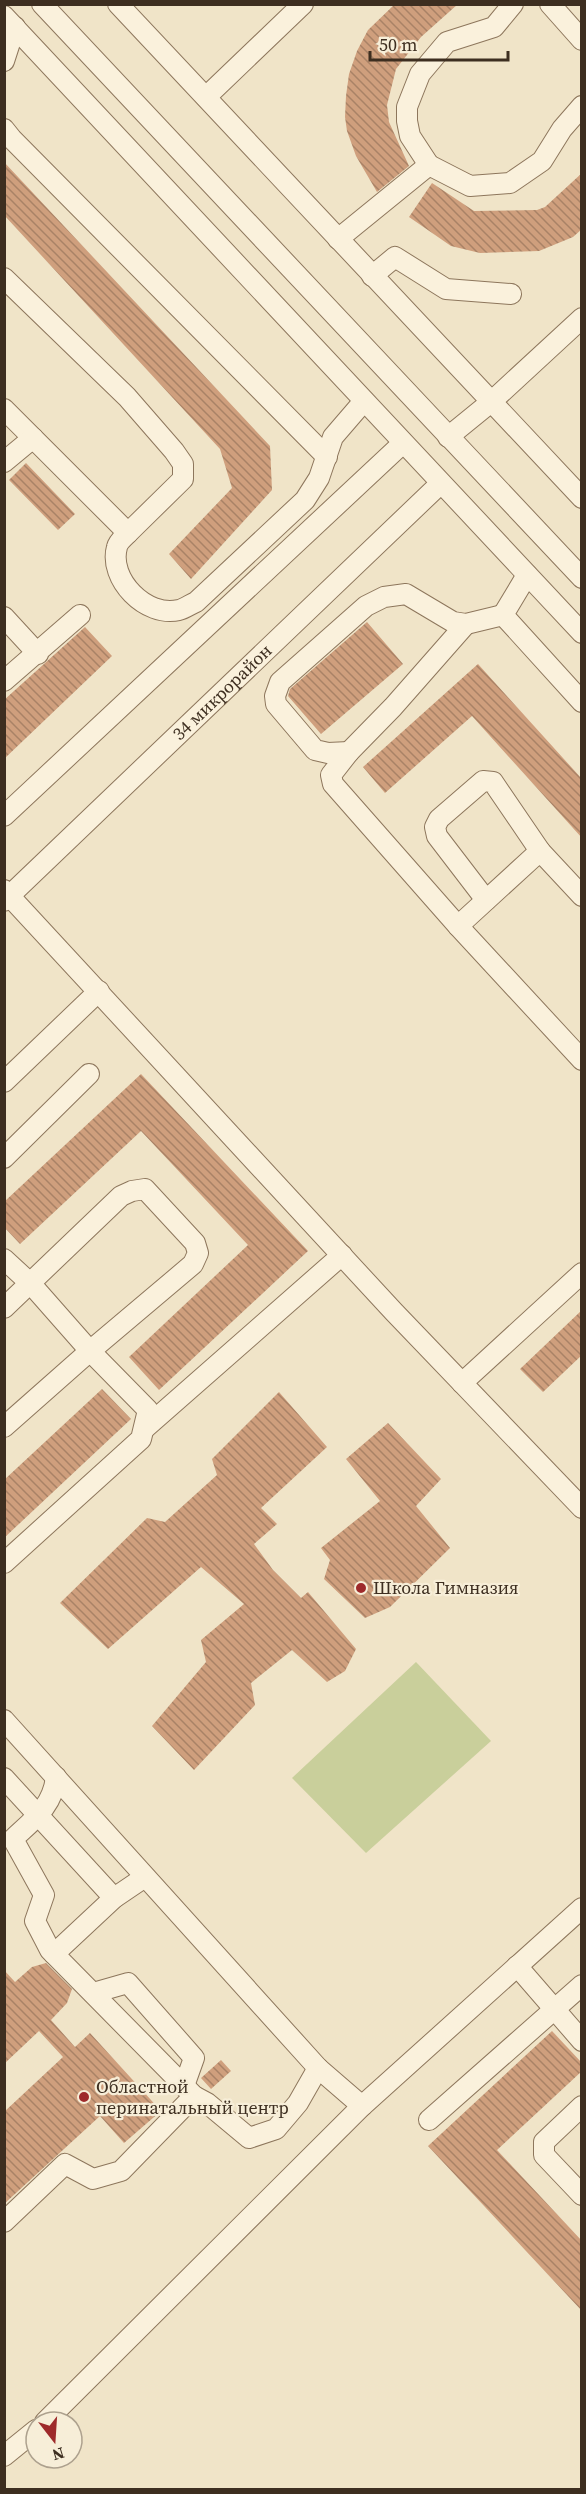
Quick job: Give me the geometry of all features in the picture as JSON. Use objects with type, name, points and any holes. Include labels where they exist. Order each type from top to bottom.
[{"type":"street","points":[[42,4],[582,578]]},
{"type":"street","points":[[118,4],[582,498]]},
{"type":"street","points":[[206,97],[303,4]]},
{"type":"street","points":[[513,4],[494,27],[447,42],[420,74],[407,107],[407,122],[410,136],[429,165],[470,186],[510,183],[542,161],[562,129],[582,106]]},
{"type":"street","points":[[550,4],[582,40]]},
{"type":"street","points":[[4,61],[10,22]]},
{"type":"street","points":[[10,22],[440,484],[582,633]]},
{"type":"street","points":[[4,129],[327,457]]},
{"type":"street","points":[[338,239],[429,165]]},
{"type":"street","points":[[372,276],[395,257],[446,289],[511,294]]},
{"type":"street","points":[[4,278],[126,397],[183,464],[183,479],[117,545],[115,564],[126,587],[139,600],[155,609],[178,611],[196,602],[305,500],[319,478],[333,437],[364,401]]},
{"type":"street","points":[[448,437],[491,402],[582,318]]},
{"type":"street","points":[[4,409],[128,533]]},
{"type":"street","points":[[4,462],[33,438]]},
{"type":"street","points":[[4,816],[402,443]]},
{"type":"street","name":"34 микрорайон","points":[[6,896],[440,484]]},
{"type":"street","points":[[349,752],[328,753],[315,750],[276,704],[275,696],[280,682],[366,606],[384,597],[406,594],[453,622],[466,624],[503,615],[527,575]]},
{"type":"street","points":[[4,681],[38,654],[80,615]]},
{"type":"street","points":[[503,615],[582,702]]},
{"type":"street","points":[[4,617],[38,654]]},
{"type":"street","points":[[466,624],[349,752],[331,775],[333,784],[458,926],[581,1059]]},
{"type":"street","points":[[486,900],[437,836],[435,827],[439,819],[483,781],[493,782],[540,851],[582,896]]},
{"type":"street","points":[[458,926],[540,851]]},
{"type":"street","points":[[6,896],[99,991],[342,1256],[582,1508]]},
{"type":"street","points":[[4,1082],[99,991]]},
{"type":"street","points":[[4,1158],[89,1074]]},
{"type":"street","points":[[4,1308],[121,1196],[132,1191],[145,1189],[195,1243],[198,1253],[193,1264],[4,1427]]},
{"type":"street","points":[[144,1429],[342,1256]]},
{"type":"street","points":[[4,1259],[31,1284],[90,1351],[148,1410],[141,1439],[4,1563]]},
{"type":"street","points":[[462,1383],[582,1273]]},
{"type":"street","points":[[4,1720],[318,2068],[362,2106]]},
{"type":"street","points":[[56,1777],[55,1792],[39,1815],[9,1836],[44,1895],[35,1921],[54,1954],[189,2091],[249,2138],[276,2129],[298,2103],[318,2068]]},
{"type":"street","points":[[4,1778],[114,1898]]},
{"type":"street","points":[[54,1954],[114,1898],[145,1877]]},
{"type":"street","points":[[57,2410],[362,2106],[582,1908]]},
{"type":"street","points":[[517,1966],[582,2041]]},
{"type":"street","points":[[4,2222],[65,2164],[93,2179],[121,2171],[189,2091],[194,2058],[128,1983],[93,1993]]},
{"type":"street","points":[[429,2120],[582,1985]]},
{"type":"street","points":[[582,2106],[544,2142],[543,2149],[544,2155],[582,2195]]},
{"type":"street","points":[[4,2456],[24,2440]]},
{"type":"green space","points":[[416,1662],[491,1741],[366,1853],[292,1778]]},
{"type":"building","points":[[395,4],[458,4],[421,37],[396,69],[387,105],[389,122],[409,166],[377,192],[356,156],[347,131],[346,96],[349,74],[368,30]]},
{"type":"building","points":[[4,162],[270,446],[272,490],[191,579],[169,554],[232,488],[220,449],[4,215]]},
{"type":"building","points":[[582,173],[582,229],[573,237],[539,251],[480,253],[451,246],[409,217],[432,183],[474,211],[537,210],[545,207]]},
{"type":"building","points":[[26,463],[75,514],[58,530],[9,480]]},
{"type":"building","points":[[367,622],[403,664],[321,734],[288,696],[290,689]]},
{"type":"building","points":[[85,627],[112,656],[4,759],[4,700]]},
{"type":"building","points":[[478,664],[582,779],[582,838],[472,716],[385,793],[363,767]]},
{"type":"building","points":[[141,1074],[308,1251],[159,1390],[129,1357],[248,1245],[141,1131],[20,1244],[4,1227],[4,1202]]},
{"type":"building","points":[[582,1310],[582,1355],[543,1392],[520,1369]]},
{"type":"building","points":[[102,1389],[131,1419],[4,1538],[4,1480]]},
{"type":"building","points":[[279,1392],[327,1447],[261,1508],[277,1524],[254,1544],[273,1570],[301,1598],[308,1592],[356,1649],[345,1671],[327,1682],[292,1650],[251,1683],[255,1705],[194,1770],[152,1726],[206,1662],[201,1640],[244,1604],[201,1567],[108,1649],[60,1603],[147,1518],[165,1522],[217,1475],[212,1459]]},
{"type":"building","points":[[388,1423],[441,1479],[416,1506],[450,1548],[390,1607],[365,1618],[324,1579],[330,1560],[321,1548],[380,1501],[346,1459]]},
{"type":"building","name":"Областной перинатальный центр","points":[[46,1963],[72,1989],[67,2003],[51,2020],[75,2047],[90,2033],[161,2111],[124,2143],[100,2116],[4,2204],[4,2112],[63,2057],[39,2031],[4,2064],[4,1970],[15,1982],[32,1967]]},
{"type":"building","points":[[552,2031],[582,2063],[582,2071],[497,2150],[582,2241],[582,2311],[428,2146]]},
{"type":"building","points":[[221,2060],[231,2071],[211,2089],[201,2078]]},
{"type":"place","name":"Школа Гимназия","points":[[361,1588]]},
{"type":"place","name":"Областной перинатальный центр","points":[[84,2097]]}]
